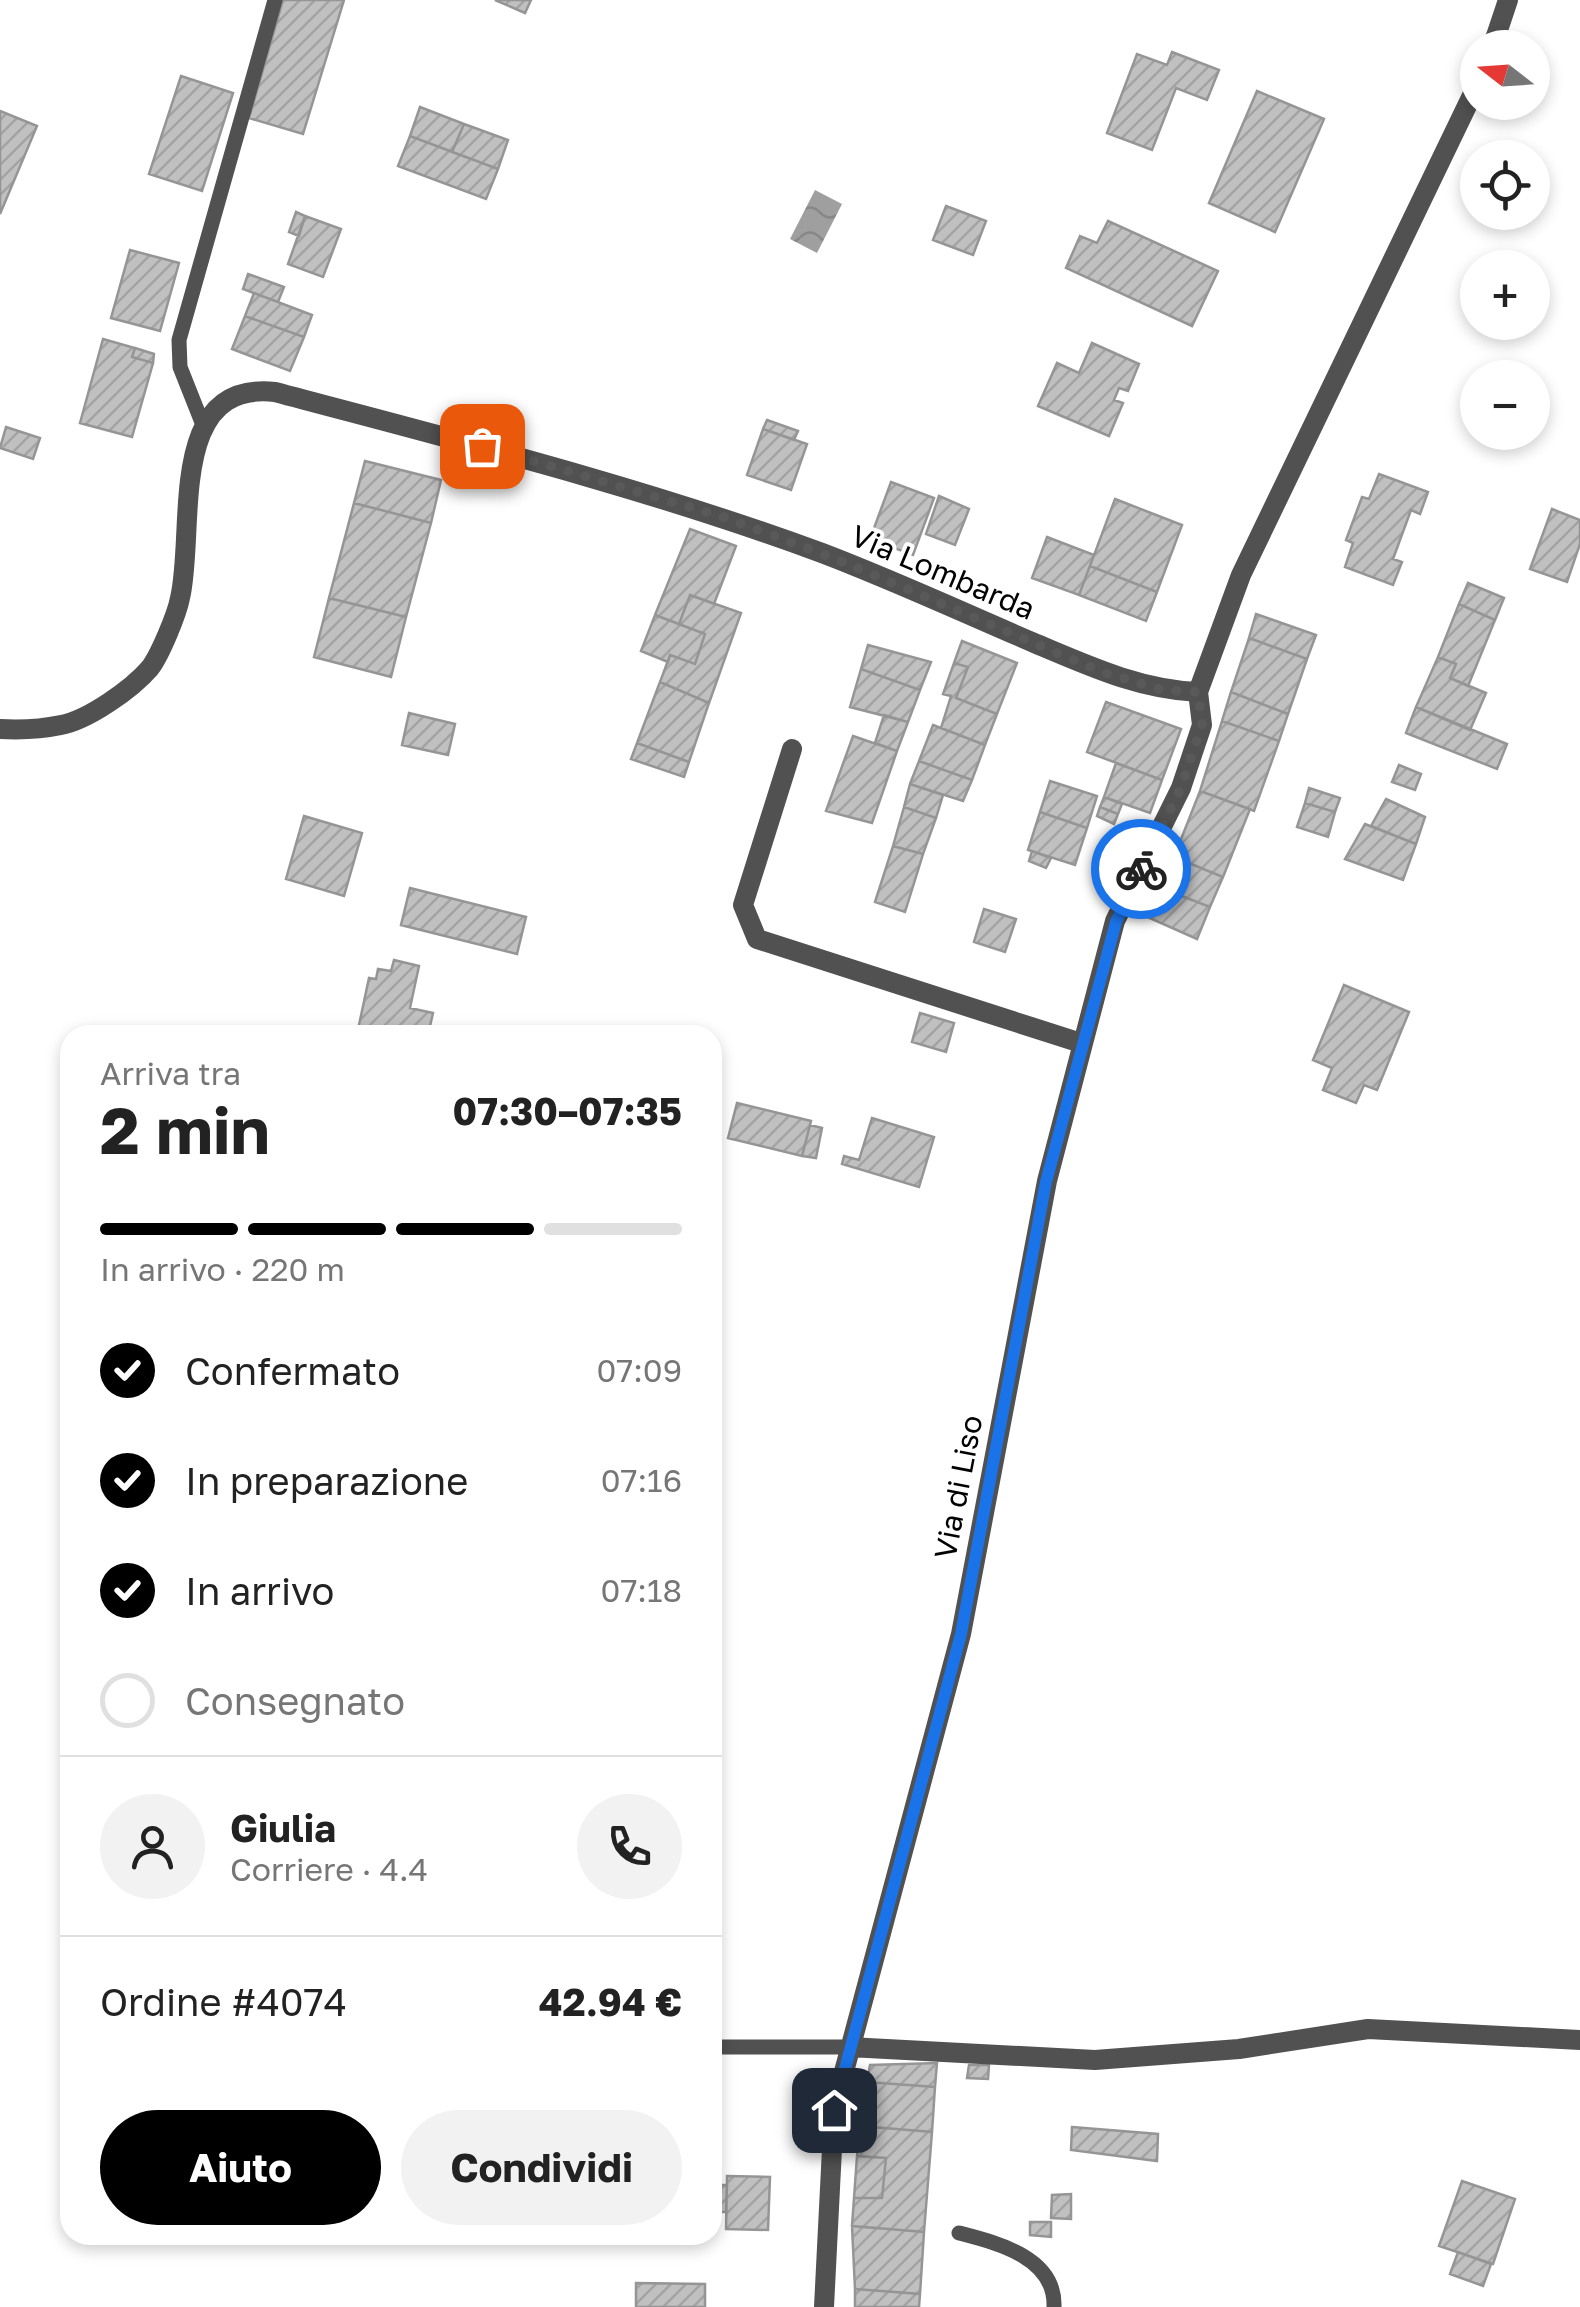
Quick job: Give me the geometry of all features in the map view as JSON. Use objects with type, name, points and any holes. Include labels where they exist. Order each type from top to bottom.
[{"type":"street","points":[[1498,30],[1508,0]]},
{"type":"street","points":[[1198,692],[1241,575],[1460,119]]},
{"type":"street","name":"Via Lombarda","points":[[203,425],[228,399],[250,389],[263,390],[551,465],[723,517],[836,559],[1102,672],[1162,690],[1198,692]]},
{"type":"street","points":[[0,730],[64,725],[114,700],[151,666],[180,599],[193,455],[203,425]]},
{"type":"street","name":"Via di Liso","points":[[824,2307],[834,2110],[961,1634],[1046,1182],[1116,922],[1181,788],[1202,725],[1198,692]]},
{"type":"street","points":[[792,749],[744,904],[757,939],[1082,1044]]},
{"type":"street","points":[[849,2047],[1095,2060],[1239,2048],[1368,2029],[1580,2040]]},
{"type":"lane","points":[[203,425],[180,367],[178,340],[276,0]]},
{"type":"lane","points":[[722,2047],[849,2047]]},
{"type":"lane","points":[[959,2233],[1008,2246],[1037,2266],[1054,2295],[1054,2307]]},
{"type":"water","points":[[815,190],[842,204],[817,253],[790,239]]},
{"type":"building","points":[[283,0],[344,0],[303,134],[249,118]]},
{"type":"building","points":[[495,0],[531,0],[525,13]]},
{"type":"building","points":[[1172,52],[1219,70],[1207,100],[1176,88],[1152,150],[1107,133],[1137,54],[1167,65]]},
{"type":"building","points":[[181,76],[233,93],[202,191],[149,174]]},
{"type":"building","points":[[1257,91],[1324,119],[1275,232],[1209,203]]},
{"type":"building","points":[[420,107],[464,124],[452,152],[410,136]]},
{"type":"building","points":[[0,111],[37,126],[0,214]]},
{"type":"building","points":[[464,124],[508,140],[498,169],[452,152]]},
{"type":"building","points":[[410,136],[498,169],[486,199],[398,166]]},
{"type":"building","points":[[946,206],[986,221],[973,255],[933,240]]},
{"type":"building","points":[[296,212],[305,216],[299,236],[289,232]]},
{"type":"building","points":[[305,216],[341,229],[323,277],[288,264]]},
{"type":"building","points":[[1108,221],[1218,271],[1192,326],[1066,268],[1080,236],[1097,243]]},
{"type":"building","points":[[130,250],[179,263],[160,331],[111,318]]},
{"type":"building","points":[[248,274],[284,287],[278,302],[243,289]]},
{"type":"building","points":[[254,293],[312,315],[304,337],[245,316]]},
{"type":"building","points":[[245,316],[304,337],[290,371],[232,349]]},
{"type":"building","points":[[103,339],[135,348],[132,357],[153,363],[132,437],[80,423]]},
{"type":"building","points":[[1092,343],[1139,364],[1128,391],[1119,388],[1114,400],[1123,403],[1109,436],[1038,406],[1057,363],[1079,373]]},
{"type":"building","points":[[135,348],[154,354],[153,363],[132,357]]},
{"type":"building","points":[[767,420],[798,431],[794,440],[763,429]]},
{"type":"building","points":[[6,427],[40,438],[33,459],[0,448]]},
{"type":"building","points":[[763,429],[807,444],[791,490],[747,475]]},
{"type":"building","points":[[365,461],[441,480],[431,523],[354,503]]},
{"type":"building","points":[[1379,474],[1428,492],[1420,514],[1411,510],[1393,559],[1402,562],[1393,585],[1345,567],[1353,543],[1346,540],[1362,497],[1369,499]]},
{"type":"building","points":[[891,482],[934,498],[913,555],[870,539]]},
{"type":"building","points":[[939,496],[969,509],[955,545],[926,534]]},
{"type":"building","points":[[1115,499],[1182,525],[1157,592],[1090,566]]},
{"type":"building","points":[[354,503],[431,523],[406,617],[329,598]]},
{"type":"building","points":[[1552,509],[1580,520],[1580,544],[1567,582],[1530,569]]},
{"type":"building","points":[[690,529],[736,546],[714,604],[690,595],[679,624],[655,615]]},
{"type":"building","points":[[1047,537],[1094,555],[1079,595],[1032,578]]},
{"type":"building","points":[[1090,566],[1157,592],[1146,621],[1079,595]]},
{"type":"building","points":[[1468,583],[1504,598],[1495,620],[1459,604]]},
{"type":"building","points":[[690,595],[741,613],[709,703],[660,682],[670,655],[695,664],[705,634],[679,624]]},
{"type":"building","points":[[329,598],[406,617],[391,677],[314,657]]},
{"type":"building","points":[[1459,604],[1495,620],[1468,686],[1450,678],[1456,664],[1438,657]]},
{"type":"building","points":[[1256,614],[1316,635],[1307,659],[1249,638]]},
{"type":"building","points":[[655,615],[705,634],[695,664],[670,655],[668,662],[641,651]]},
{"type":"building","points":[[1249,638],[1307,659],[1288,714],[1231,692]]},
{"type":"building","points":[[962,641],[1017,663],[997,714],[956,698],[968,667],[954,663]]},
{"type":"building","points":[[868,645],[931,662],[920,690],[861,669]]},
{"type":"building","points":[[1438,657],[1456,664],[1450,678],[1486,693],[1470,730],[1416,707]]},
{"type":"building","points":[[954,663],[968,667],[956,698],[997,714],[985,745],[941,728],[951,696],[943,694]]},
{"type":"building","points":[[861,669],[920,690],[908,722],[850,707]]},
{"type":"building","points":[[660,682],[709,703],[689,762],[637,743]]},
{"type":"building","points":[[1231,692],[1288,714],[1279,741],[1222,721]]},
{"type":"building","points":[[1106,702],[1181,729],[1162,780],[1087,752]]},
{"type":"building","points":[[1416,707],[1507,744],[1497,769],[1406,733]]},
{"type":"building","points":[[409,713],[455,724],[448,755],[402,745]]},
{"type":"building","points":[[884,715],[908,722],[897,751],[875,743]]},
{"type":"building","points":[[1222,721],[1279,741],[1254,811],[1200,791]]},
{"type":"building","points":[[933,725],[985,745],[972,780],[919,761]]},
{"type":"building","points":[[853,736],[897,751],[872,823],[826,811]]},
{"type":"building","points":[[637,743],[689,762],[684,777],[631,759]]},
{"type":"building","points":[[919,761],[972,780],[963,801],[910,784]]},
{"type":"building","points":[[1116,763],[1162,780],[1150,813],[1104,797]]},
{"type":"building","points":[[1399,765],[1421,774],[1415,790],[1392,782]]},
{"type":"building","points":[[1050,781],[1097,796],[1087,828],[1040,812]]},
{"type":"building","points":[[910,784],[943,795],[936,818],[904,807]]},
{"type":"building","points":[[1309,788],[1340,798],[1335,812],[1305,803]]},
{"type":"building","points":[[1200,791],[1250,809],[1223,877],[1174,857]]},
{"type":"building","points":[[1104,797],[1122,804],[1118,814],[1100,807]]},
{"type":"building","points":[[1386,799],[1425,817],[1416,844],[1371,826]]},
{"type":"building","points":[[1305,803],[1335,812],[1328,837],[1297,827]]},
{"type":"building","points":[[904,807],[936,818],[923,854],[893,846]]},
{"type":"building","points":[[1100,807],[1118,814],[1114,824],[1097,816]]},
{"type":"building","points":[[1040,812],[1087,828],[1075,865],[1028,850]]},
{"type":"building","points":[[304,816],[362,833],[344,896],[286,879]]},
{"type":"building","points":[[1365,824],[1416,844],[1403,880],[1345,859]]},
{"type":"building","points":[[893,846],[923,854],[905,912],[875,902]]},
{"type":"building","points":[[1032,851],[1051,858],[1046,868],[1029,861]]},
{"type":"building","points":[[1164,853],[1223,877],[1210,907],[1152,885]]},
{"type":"building","points":[[1154,885],[1210,907],[1197,939],[1143,915]]},
{"type":"building","points":[[410,888],[526,917],[517,954],[401,925]]},
{"type":"building","points":[[984,909],[1016,919],[1005,952],[974,942]]},
{"type":"building","points":[[394,960],[419,966],[410,1008],[433,1013],[430,1025],[359,1025],[369,978],[376,979],[378,969],[391,971]]},
{"type":"building","points":[[1344,985],[1409,1012],[1377,1090],[1364,1085],[1356,1103],[1323,1090],[1332,1068],[1313,1060]]},
{"type":"building","points":[[920,1013],[954,1023],[946,1052],[912,1042]]},
{"type":"building","points":[[737,1103],[811,1121],[802,1156],[728,1138]]},
{"type":"building","points":[[872,1118],[934,1137],[919,1187],[842,1164],[844,1156],[859,1160]]},
{"type":"building","points":[[810,1125],[822,1128],[816,1158],[802,1156]]},
{"type":"building","points":[[937,2063],[935,2087],[867,2082],[870,2065]]},
{"type":"building","points":[[969,2065],[989,2065],[988,2079],[967,2078]]},
{"type":"building","points":[[867,2082],[935,2087],[932,2132],[860,2126]]},
{"type":"building","points":[[860,2126],[932,2132],[924,2232],[852,2226],[854,2198],[882,2198],[886,2158],[857,2156]]},
{"type":"building","points":[[1072,2127],[1158,2134],[1157,2161],[1071,2150]]},
{"type":"building","points":[[857,2156],[886,2158],[882,2198],[854,2198]]},
{"type":"building","points":[[727,2176],[770,2177],[768,2230],[726,2229]]},
{"type":"building","points":[[1462,2181],[1515,2199],[1493,2264],[1439,2246]]},
{"type":"building","points":[[722,2185],[727,2185],[726,2212],[722,2212]]},
{"type":"building","points":[[1071,2194],[1071,2219],[1051,2218],[1052,2195]]},
{"type":"building","points":[[1030,2222],[1051,2222],[1051,2237],[1030,2235]]},
{"type":"building","points":[[852,2226],[924,2232],[920,2294],[855,2289]]},
{"type":"building","points":[[1458,2252],[1491,2264],[1483,2286],[1450,2274]]},
{"type":"building","points":[[636,2283],[705,2284],[705,2307],[636,2307]]},
{"type":"building","points":[[855,2289],[920,2294],[919,2307],[855,2307]]},
{"type":"way so far","points":[[482,446],[723,517],[836,559],[1102,672],[1162,690],[1198,692],[1202,725],[1181,788],[1141,869]]},
{"type":"route","points":[[834,2110],[961,1634],[1046,1182],[1116,922],[1141,869]]}]
